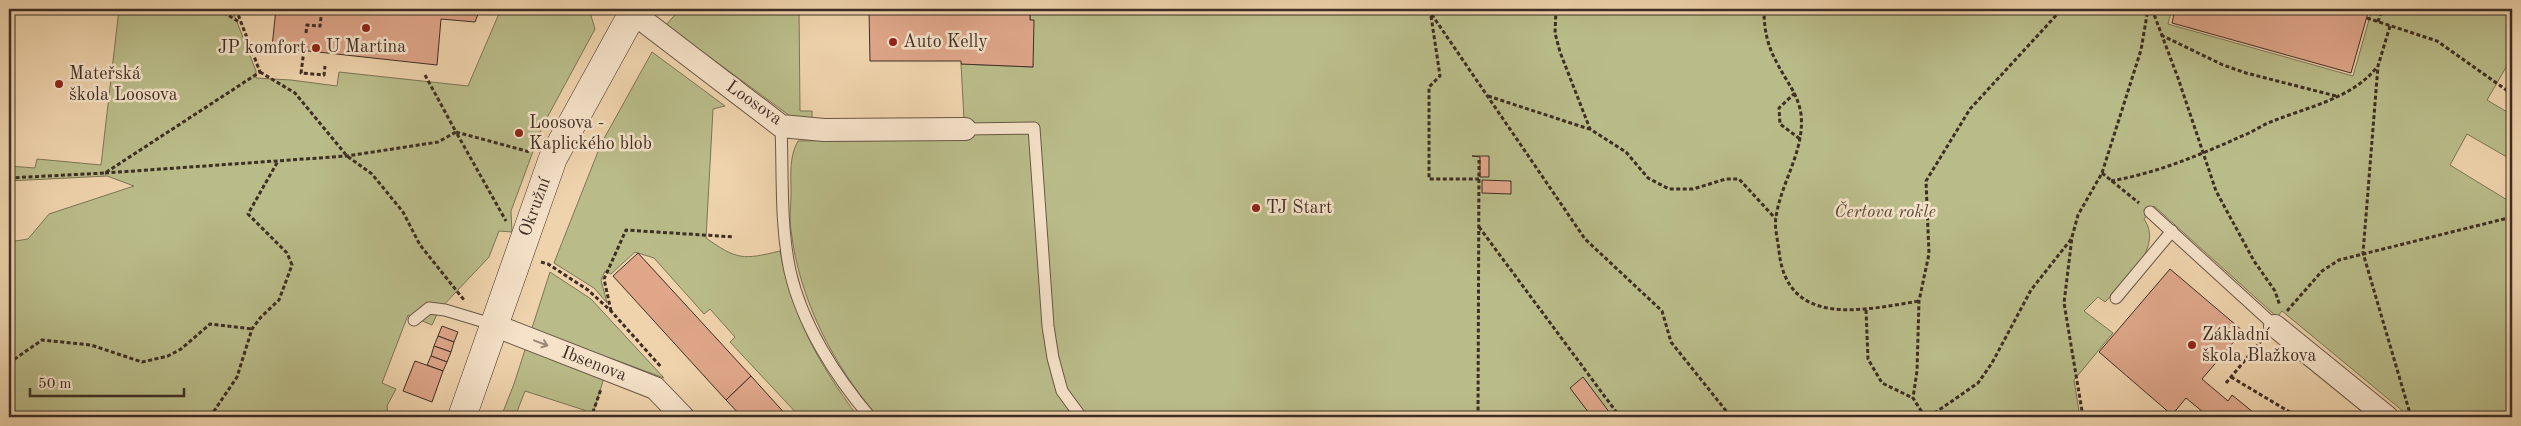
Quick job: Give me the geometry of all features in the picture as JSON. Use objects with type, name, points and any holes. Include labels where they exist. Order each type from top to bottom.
[{"type":"street","name":"Loosova","points":[[632,10],[781,126],[824,130],[965,129]]},
{"type":"street","name":"Okružní","points":[[462,417],[485,322],[518,255],[553,158],[632,10]]},
{"type":"street","name":"Ibsenova","points":[[485,322],[655,388],[682,417]]},
{"type":"street","points":[[2275,326],[2387,417]]},
{"type":"lane","points":[[781,126],[784,230],[790,271],[799,302],[814,334],[870,417]]},
{"type":"lane","points":[[965,129],[1034,128],[1048,326],[1053,358],[1062,391],[1081,417]]},
{"type":"lane","points":[[2150,212],[2275,326]]},
{"type":"lane","points":[[2116,298],[2172,231]]},
{"type":"lane","points":[[414,320],[429,308],[445,310],[485,322]]},
{"type":"path","points":[[218,9],[241,23]]},
{"type":"path","points":[[236,9],[260,72],[295,93],[347,156],[372,174],[403,212],[420,245],[485,322]]},
{"type":"path","points":[[306,33],[307,25],[320,26],[322,9]]},
{"type":"path","points":[[1428,9],[1585,239],[1662,311],[1670,342],[1731,417]]},
{"type":"path","points":[[1556,9],[1555,33],[1560,52],[1590,129]]},
{"type":"path","points":[[1764,9],[1764,31],[1776,63],[1795,92],[1800,114],[1800,139],[1775,218],[1780,265],[1788,285],[1801,299],[1823,307],[1866,310],[1919,301]]},
{"type":"path","points":[[1913,398],[1917,371],[1919,301],[1928,254],[1926,181],[1970,109],[2062,9]]},
{"type":"path","points":[[2150,9],[2178,78],[2216,191],[2254,261],[2275,291],[2283,316],[2322,271],[2339,260],[2512,216]]},
{"type":"path","points":[[2083,417],[2064,303],[2072,237],[2078,215],[2102,173],[2141,50],[2150,9]]},
{"type":"path","points":[[2378,22],[2382,9]]},
{"type":"path","points":[[1430,13],[1440,76],[1429,87],[1429,179],[1479,179]]},
{"type":"path","points":[[2367,18],[2437,41],[2512,94]]},
{"type":"path","points":[[2390,26],[2378,66],[2363,253],[2411,417]]},
{"type":"path","points":[[2161,34],[2238,70],[2336,96]]},
{"type":"path","points":[[304,50],[301,73],[324,75],[325,66]]},
{"type":"path","points":[[2112,181],[2148,172],[2202,153],[2273,120],[2336,96],[2363,83],[2378,66]]},
{"type":"path","points":[[105,173],[260,72]]},
{"type":"path","points":[[425,74],[508,224]]},
{"type":"path","points":[[1795,92],[1779,108],[1780,124],[1800,139]]},
{"type":"path","points":[[1486,96],[1590,129],[1626,152],[1648,178],[1669,189],[1693,189],[1726,179],[1739,179],[1775,218]]},
{"type":"path","points":[[9,251],[11,178],[347,156],[438,142],[456,132],[535,153]]},
{"type":"path","points":[[1478,417],[1479,160]]},
{"type":"path","points":[[210,417],[237,377],[252,329],[261,317],[279,300],[292,265],[288,253],[248,214],[278,161]]},
{"type":"path","points":[[2102,173],[2150,212]]},
{"type":"path","points":[[1479,227],[1620,417]]},
{"type":"path","points":[[611,311],[604,279],[626,230],[734,237]]},
{"type":"path","points":[[1929,417],[1978,383],[1992,363],[2031,290],[2072,237]]},
{"type":"path","points":[[535,260],[548,264],[588,290],[611,311],[664,369]]},
{"type":"path","points":[[1866,310],[1868,359],[1882,383],[1913,398],[1925,417]]},
{"type":"path","points":[[9,363],[42,340],[91,345],[142,362],[168,356],[180,349],[210,324],[252,329]]},
{"type":"path","points":[[2226,383],[2255,349]]},
{"type":"path","points":[[2231,377],[2298,417]]},
{"type":"path","points":[[598,417],[593,412],[603,384]]},
{"type":"green space","points":[[119,9],[232,9],[256,71],[256,78],[337,86],[339,72],[468,86],[501,9],[589,9],[595,29],[542,127],[511,211],[512,232],[499,231],[489,257],[439,310],[432,325],[408,315],[382,383],[396,389],[387,406],[388,417],[9,417],[9,242],[28,239],[49,214],[134,186],[107,176],[9,181],[9,166],[35,168],[37,159],[101,165]]},
{"type":"green space","points":[[680,9],[799,9],[800,111],[812,111],[812,119],[790,116],[666,25]]},
{"type":"green space","name":"Čertova rokle","points":[[1030,9],[2172,9],[2168,24],[2353,76],[2372,9],[2512,9],[2512,57],[2487,100],[2512,115],[2512,160],[2467,134],[2450,165],[2512,203],[2512,417],[2410,417],[2282,311],[2277,317],[2154,206],[2144,219],[2149,230],[2149,241],[2146,252],[2140,262],[2105,302],[2098,297],[2084,311],[2113,333],[2074,380],[2080,417],[878,417],[847,376],[833,353],[810,306],[802,281],[795,256],[790,221],[791,166],[795,147],[798,141],[965,138],[961,64],[1033,67]]},
{"type":"green space","points":[[652,52],[725,106],[713,109],[706,238],[725,251],[741,256],[757,256],[780,251],[792,298],[809,339],[830,377],[858,417],[800,417],[730,342],[735,337],[710,309],[704,314],[654,258],[635,252],[611,274],[605,271],[601,280],[607,303],[594,288],[554,263],[601,144]]},
{"type":"green space","points":[[550,272],[591,299],[664,378],[610,358],[592,417],[584,410],[525,391],[515,417],[501,417],[514,384]]},
{"type":"building","points":[[276,9],[480,9],[475,22],[441,19],[437,65],[272,47]]},
{"type":"building","points":[[869,9],[1030,9],[1030,20],[1034,20],[1033,67],[961,64],[961,61],[870,61]]},
{"type":"building","points":[[2175,9],[2369,9],[2351,73],[2172,23]]},
{"type":"building","points":[[1472,156],[1489,156],[1489,177],[1480,177],[1480,157]]},
{"type":"building","points":[[1482,180],[1511,181],[1511,194],[1482,193]]},
{"type":"building","points":[[638,253],[751,376],[726,400],[613,276]]},
{"type":"building","points":[[2170,269],[2243,331],[2202,379],[2228,401],[2232,395],[2259,417],[2209,417],[2186,398],[2172,415],[2099,352]]},
{"type":"building","points":[[442,326],[458,332],[454,342],[438,336]]},
{"type":"building","points":[[438,336],[454,342],[451,352],[434,346]]},
{"type":"building","points":[[434,346],[451,352],[447,362],[431,356]]},
{"type":"building","points":[[431,356],[447,362],[443,371],[427,365]]},
{"type":"building","points":[[415,361],[443,371],[432,402],[403,391]]},
{"type":"building","points":[[751,376],[788,417],[742,417],[726,400]]},
{"type":"building","points":[[1583,377],[1613,417],[1592,417],[1570,388]]},
{"type":"place","name":"U Martina","points":[[366,28]]},
{"type":"place","name":"Auto Kelly","points":[[893,42]]},
{"type":"place","name":"JP komfort","points":[[316,48]]},
{"type":"place","name":"Mateřská škola Loosova","points":[[59,84]]},
{"type":"place","name":"Loosova - Kaplického blob","points":[[519,133]]},
{"type":"place","name":"TJ Start","points":[[1256,208]]},
{"type":"place","name":"Základní škola Blažkova","points":[[2192,345]]}]
